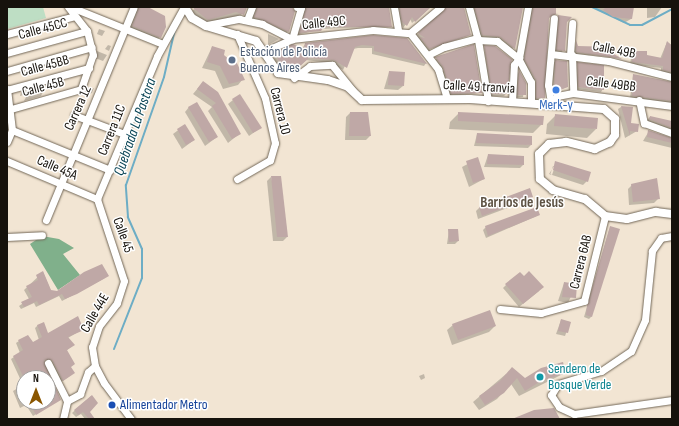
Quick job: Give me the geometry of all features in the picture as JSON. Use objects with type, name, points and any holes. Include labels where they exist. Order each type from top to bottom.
[{"type":"main road","points":[[185,7],[192,18],[206,26]]},
{"type":"main road","name":"Calle 49 tranvia","points":[[206,26],[237,34],[256,41],[278,73],[294,78],[328,80],[355,94],[362,100],[447,99],[551,103],[604,109],[615,119],[615,135],[603,147],[595,149],[556,142],[543,148],[537,168],[544,184],[585,199],[605,216]]},
{"type":"main road","points":[[605,216],[627,219],[656,212],[672,214]]},
{"type":"street","points":[[68,7],[87,31],[92,47],[89,68]]},
{"type":"street","name":"Calle 45CC","points":[[71,7],[163,44]]},
{"type":"street","name":"Carrera 12","points":[[46,220],[59,184],[126,30],[134,7]]},
{"type":"street","name":"Carrera 11C","points":[[97,199],[110,170],[122,132],[163,44],[185,7]]},
{"type":"street","points":[[206,26],[247,20],[252,7]]},
{"type":"street","points":[[394,7],[398,30]]},
{"type":"street","points":[[441,7],[410,33],[428,55],[444,82],[447,99]]},
{"type":"street","points":[[469,7],[478,39],[488,101]]},
{"type":"street","points":[[512,102],[514,65],[518,58],[528,7]]},
{"type":"street","points":[[263,52],[292,39],[299,8]]},
{"type":"street","points":[[7,34],[75,16]]},
{"type":"street","points":[[551,103],[551,54],[554,18]]},
{"type":"street","name":"Calle 49C","points":[[247,20],[292,39],[398,30],[410,33]]},
{"type":"street","points":[[572,23],[571,55],[573,93]]},
{"type":"street","name":"Calle 45CC","points":[[7,53],[87,31]]},
{"type":"street","name":"Carrera 10","points":[[237,34],[265,98],[275,143],[270,160],[237,179]]},
{"type":"street","points":[[428,55],[444,47],[478,39],[497,41],[518,58],[531,82],[531,103]]},
{"type":"street","points":[[7,71],[92,47]]},
{"type":"street","name":"Calle 49B","points":[[551,54],[571,55],[672,77]]},
{"type":"street","points":[[294,78],[310,66],[332,65],[355,94]]},
{"type":"street","name":"Calle 45BB","points":[[7,89],[89,68]]},
{"type":"street","name":"Calle 45B","points":[[11,109],[81,89],[89,68]]},
{"type":"street","points":[[7,89],[11,109],[12,130],[7,142]]},
{"type":"street","name":"Calle 49BB","points":[[551,103],[557,96],[573,93],[639,100],[672,106]]},
{"type":"street","points":[[639,100],[644,124],[672,133]]},
{"type":"street","points":[[74,115],[122,132]]},
{"type":"street","points":[[12,130],[110,170]]},
{"type":"street","name":"Calle 45A","points":[[7,161],[97,199]]},
{"type":"street","name":"Calle 45","points":[[97,199],[124,281]]},
{"type":"street","name":"Carrera 6AB","points":[[500,309],[541,314],[584,301],[605,216]]},
{"type":"street","points":[[7,237],[42,235]]},
{"type":"street","points":[[672,236],[661,238],[652,251],[644,320],[631,351],[601,371],[570,379],[553,390],[553,402],[575,416],[672,400]]},
{"type":"street","name":"Calle 44E","points":[[95,366],[93,337],[118,303],[124,281]]},
{"type":"street","points":[[48,363],[67,401],[62,419]]},
{"type":"street","points":[[67,401],[80,394],[88,372],[95,366],[131,419]]},
{"type":"green space","points":[[7,7],[43,7],[46,18],[7,29]]},
{"type":"green space","points":[[42,236],[59,239],[74,248],[63,254],[80,275],[58,290],[30,244]]},
{"type":"building","points":[[139,7],[148,7],[165,16],[166,27],[161,38],[132,26]]},
{"type":"building","points":[[192,7],[247,7],[244,15],[236,12],[208,20]]},
{"type":"building","points":[[257,7],[292,7],[295,11],[289,32],[254,17]]},
{"type":"building","points":[[306,7],[389,7],[392,27],[324,27],[321,31],[299,33]]},
{"type":"building","points":[[399,7],[431,7],[415,22],[412,17],[407,26],[402,22]]},
{"type":"building","points":[[446,7],[464,7],[471,35],[429,49],[420,37],[425,38],[418,33]]},
{"type":"building","points":[[474,7],[523,7],[515,49],[500,37],[482,35]]},
{"type":"building","points":[[533,7],[556,7],[556,14],[549,18],[545,98],[536,98],[536,80],[524,59]]},
{"type":"building","points":[[606,7],[634,7],[632,19],[613,17],[603,10]]},
{"type":"building","points":[[558,15],[572,17],[567,22],[565,51],[556,50]]},
{"type":"building","points":[[373,35],[407,38],[427,64],[374,51],[374,46],[362,45],[355,47],[347,68],[334,60],[309,58],[296,70],[282,68],[275,52],[293,44],[304,50],[305,43]]},
{"type":"building","points":[[576,40],[578,46],[614,47],[614,54],[622,59],[576,52]]},
{"type":"building","points":[[667,41],[672,46],[672,72],[663,70],[663,66],[632,62],[632,51],[647,51],[647,55],[662,58]]},
{"type":"building","points":[[474,44],[482,93],[451,94],[443,67],[435,57]]},
{"type":"building","points":[[484,45],[495,46],[512,59],[507,94],[492,94]]},
{"type":"building","points":[[212,46],[225,50],[224,55],[231,61],[235,59],[245,80],[229,84],[220,66],[207,62]]},
{"type":"building","points":[[555,60],[567,61],[568,87],[554,92]]},
{"type":"building","points":[[577,62],[604,65],[604,90],[578,87]]},
{"type":"building","points":[[519,70],[526,83],[526,95],[517,95]]},
{"type":"building","points":[[389,71],[405,72],[404,86],[388,85]]},
{"type":"building","points":[[633,74],[672,82],[672,101],[632,96]]},
{"type":"building","points":[[203,81],[218,92],[241,134],[232,139],[212,106],[216,103],[197,89]]},
{"type":"building","points":[[240,94],[262,128],[253,133],[232,99]]},
{"type":"building","points":[[197,102],[218,137],[209,142],[188,107]]},
{"type":"building","points":[[621,106],[633,107],[631,123],[639,124],[638,132],[630,131],[630,136]]},
{"type":"building","points":[[350,112],[368,112],[371,136],[349,136]]},
{"type":"building","points":[[458,112],[544,116],[543,125],[458,121]]},
{"type":"building","points":[[555,114],[598,118],[597,129],[554,126]]},
{"type":"building","points":[[650,116],[672,121],[672,128],[649,119]]},
{"type":"building","points":[[185,124],[195,140],[186,145],[177,129]]},
{"type":"building","points":[[648,130],[672,138],[672,143],[647,137]]},
{"type":"building","points":[[477,133],[532,136],[532,145],[476,143]]},
{"type":"building","points":[[488,154],[524,156],[524,165],[487,164]]},
{"type":"building","points":[[478,157],[485,179],[473,183],[466,161]]},
{"type":"building","points":[[555,161],[591,172],[588,182],[553,170]]},
{"type":"building","points":[[271,176],[281,176],[288,237],[277,237]]},
{"type":"building","points":[[657,178],[660,199],[633,202],[631,184]]},
{"type":"building","points":[[530,188],[533,197],[482,216],[479,207]]},
{"type":"building","points":[[537,207],[540,215],[488,236],[485,226]]},
{"type":"building","points":[[610,226],[620,229],[592,317],[586,315],[587,306]]},
{"type":"building","points":[[448,229],[458,229],[459,241],[449,242]]},
{"type":"building","points":[[102,264],[109,276],[77,294],[65,299],[62,294],[39,305],[37,301],[24,307],[21,302],[32,297],[26,286],[38,280],[36,275],[43,271],[51,290],[57,291],[84,272]]},
{"type":"building","points":[[529,271],[544,287],[523,304],[505,284],[520,272],[524,276]]},
{"type":"building","points":[[564,282],[577,284],[576,298],[562,297]]},
{"type":"building","points":[[490,310],[496,326],[458,340],[452,324]]},
{"type":"building","points":[[78,316],[84,330],[68,337],[75,345],[67,350],[75,364],[71,367],[75,373],[63,381],[52,360],[44,360],[48,370],[20,370],[13,356],[23,350],[18,340],[28,335],[33,342],[42,337],[37,325],[44,322],[48,333]]},
{"type":"building","points":[[561,319],[571,322],[568,333],[558,331]]},
{"type":"building","points":[[563,362],[566,373],[541,381],[525,391],[517,378],[504,393],[485,405],[479,396],[500,381],[512,367],[525,378],[541,368]]},
{"type":"building","points":[[56,388],[61,400],[56,403]]},
{"type":"building","points":[[92,395],[98,403],[90,412],[95,419],[89,419],[83,412],[78,415],[74,410]]},
{"type":"building","name":"Sendero de Bosque Verde","points":[[554,408],[560,419],[512,419],[534,410]]},
{"type":"building","points":[[33,410],[44,410],[36,415]]},
{"type":"waterway","points":[[592,7],[630,25],[642,25],[672,9]]},
{"type":"waterway","name":"Quebrada La Pastora","points":[[114,349],[142,278],[142,249],[128,217],[126,185],[164,77],[175,29]]},
{"type":"place","name":"Estación de Policía Buenos Aires","points":[[232,60]]},
{"type":"place","name":"Merk-y","points":[[556,90]]},
{"type":"place","name":"Sendero de Bosque Verde","points":[[540,377]]},
{"type":"place","name":"Alimentador Metro","points":[[112,405]]},
{"type":"district","name":"Barrios de Jesús","points":[[522,203]]}]
